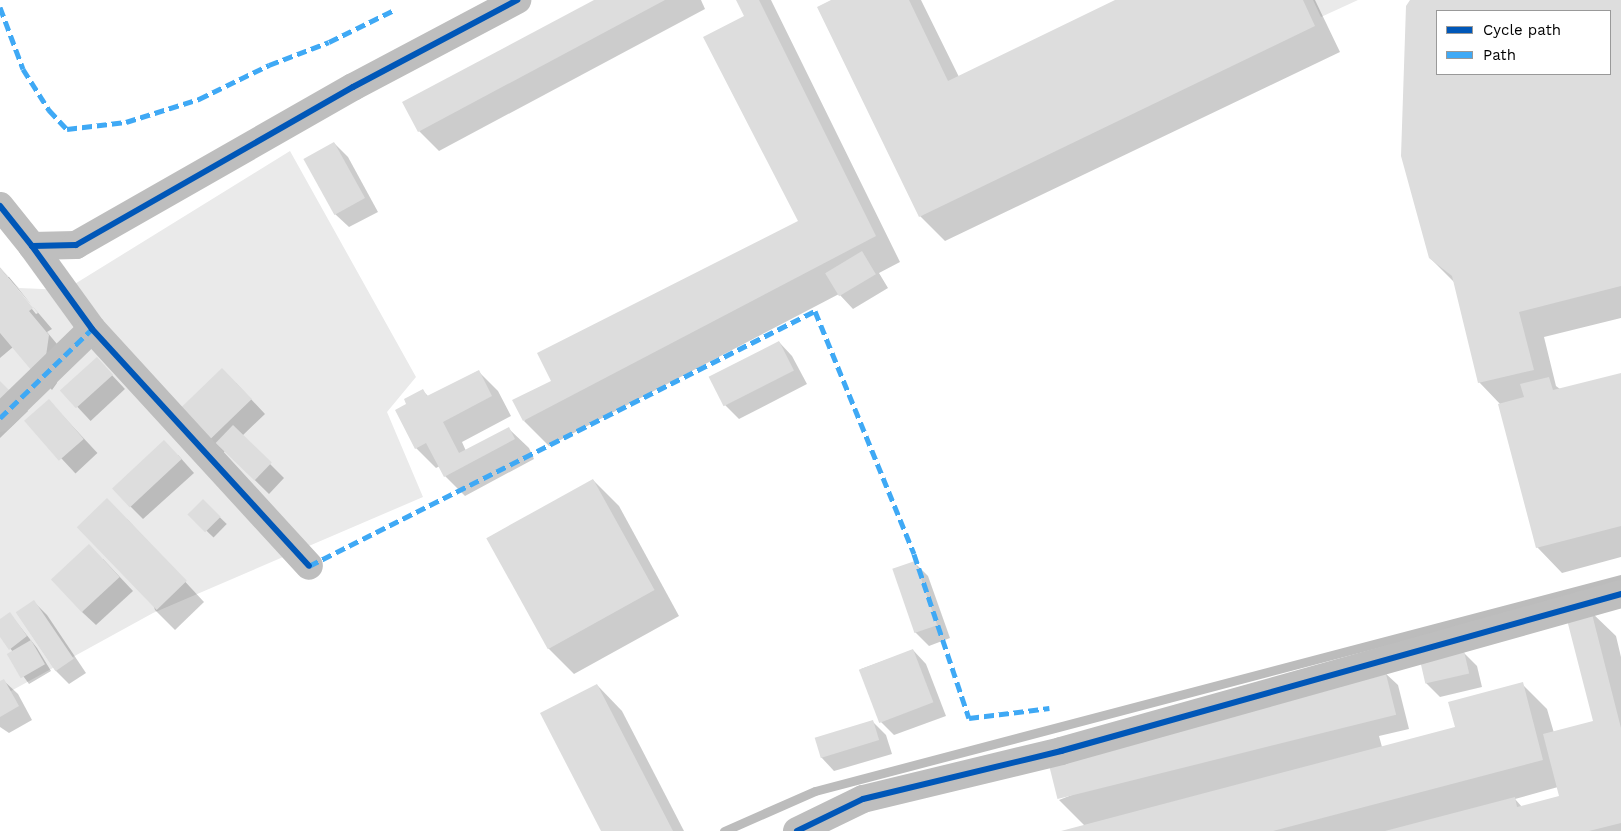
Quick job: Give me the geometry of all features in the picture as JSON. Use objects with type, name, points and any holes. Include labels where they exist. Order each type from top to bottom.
[{"type":"street","points":[[32,246],[76,245],[353,87],[517,0]]},
{"type":"street","points":[[0,206],[32,246],[92,329],[309,566]]},
{"type":"street","points":[[0,418],[92,329]]},
{"type":"street","points":[[797,831],[863,799],[1061,751],[1621,594]]},
{"type":"shaded area","points":[[1313,0],[1358,0],[1321,17]]},
{"type":"shaded area","points":[[290,151],[416,377],[387,412],[423,497],[153,613],[0,697],[0,267],[19,288],[65,290]]},
{"type":"building","points":[[594,0],[665,0],[418,132],[402,102]]},
{"type":"building","points":[[736,0],[759,0],[876,236],[523,421],[512,400],[551,381],[537,353],[798,221],[703,37],[744,16]]},
{"type":"building","points":[[831,0],[909,0],[948,81],[1115,0],[1303,0],[1315,26],[919,217],[817,7]]},
{"type":"building","points":[[1410,0],[1621,0],[1621,286],[1519,312],[1534,370],[1478,383],[1452,276],[1429,258],[1401,156],[1406,6]]},
{"type":"building","points":[[334,142],[365,198],[334,215],[303,159]]},
{"type":"building","points":[[862,251],[876,274],[839,296],[825,273]]},
{"type":"building","points":[[0,268],[33,308],[29,311],[49,335],[44,370],[37,377],[0,333]]},
{"type":"building","points":[[779,341],[794,370],[724,406],[709,377]]},
{"type":"building","points":[[97,357],[113,375],[76,408],[60,390]]},
{"type":"building","points":[[222,368],[252,399],[206,443],[176,412]]},
{"type":"building","points":[[479,370],[492,396],[443,422],[459,453],[509,427],[515,439],[444,477],[426,443],[415,449],[395,410],[406,404],[404,399],[423,389],[427,396]]},
{"type":"building","points":[[1621,373],[1621,526],[1536,548],[1498,404],[1524,397],[1520,384],[1549,377],[1553,390]]},
{"type":"building","points":[[0,381],[15,396],[0,411]]},
{"type":"building","points":[[49,399],[84,439],[59,461],[24,421]]},
{"type":"building","points":[[233,425],[272,463],[254,480],[216,443]]},
{"type":"building","points":[[164,440],[182,459],[130,507],[112,488]]},
{"type":"building","points":[[593,479],[655,590],[548,649],[486,538]]},
{"type":"building","points":[[107,498],[187,581],[157,610],[77,527]]},
{"type":"building","points":[[203,499],[221,517],[205,532],[187,515]]},
{"type":"building","points":[[89,544],[120,577],[82,612],[51,579]]},
{"type":"building","points":[[915,561],[937,625],[914,633],[892,569]]},
{"type":"building","points":[[34,600],[74,659],[55,671],[16,612]]},
{"type":"building","points":[[1591,610],[1621,728],[1621,823],[1589,831],[1385,831],[1515,797],[1517,807],[1559,796],[1543,734],[1593,721],[1566,616]]},
{"type":"building","points":[[10,612],[27,636],[9,650],[0,637],[0,619]]},
{"type":"building","points":[[31,640],[45,664],[21,678],[7,654]]},
{"type":"building","points":[[913,649],[933,702],[879,723],[859,670]]},
{"type":"building","points":[[1464,651],[1469,673],[1425,684],[1420,661]]},
{"type":"building","points":[[1385,670],[1396,715],[1057,799],[1046,754]]},
{"type":"building","points":[[4,679],[19,706],[0,717],[0,681]]},
{"type":"building","points":[[1523,682],[1543,760],[1273,831],[1061,831],[1455,727],[1448,702]]},
{"type":"building","points":[[597,684],[673,831],[601,831],[540,713]]},
{"type":"building","points":[[873,720],[879,740],[821,758],[815,738]]},
{"type":"waterway","points":[[724,831],[815,791],[1621,579]]},
{"type":"marked path","points":[[0,7],[23,69],[49,110],[67,129],[126,122],[199,99],[269,65],[329,42],[394,10]]},
{"type":"marked path","points":[[309,566],[815,311],[914,554],[969,718],[1049,708]]},
{"type":"marked path","points":[[0,418],[92,329]]},
{"type":"cycle path","points":[[32,246],[76,245],[353,87],[517,0]]},
{"type":"cycle path","points":[[0,206],[32,246],[92,329],[309,566]]},
{"type":"cycle path","points":[[797,831],[863,799],[1061,751],[1621,594]]}]
